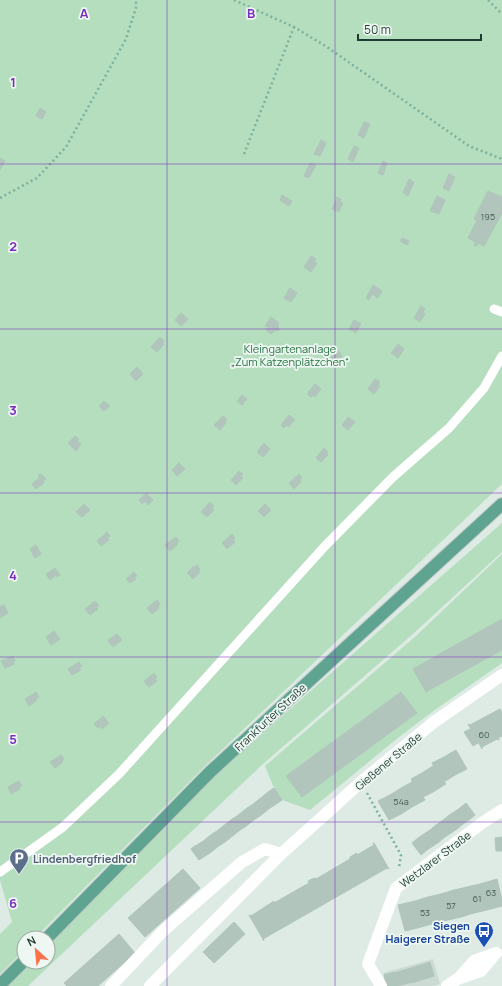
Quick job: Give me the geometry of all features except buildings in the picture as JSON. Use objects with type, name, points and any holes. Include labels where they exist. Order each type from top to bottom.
[{"type":"main road","name":"Frankfurter Straße","points":[[55,930],[210,772],[502,504]]},
{"type":"main road","points":[[0,986],[16,969]]},
{"type":"street","name":"Gießener Straße","points":[[150,986],[281,854],[361,782],[434,722],[502,675]]},
{"type":"street","name":"Wetzlarer Straße","points":[[381,986],[368,964],[396,888],[482,823],[502,810]]},
{"type":"street","points":[[111,986],[163,931],[242,862],[265,849],[281,854]]},
{"type":"street","points":[[447,986],[459,978],[481,971],[499,951]]},
{"type":"lane","points":[[0,872],[63,827],[118,774],[325,546],[393,477],[449,428],[484,388],[502,356]]},
{"type":"path","points":[[0,198],[37,178],[66,147],[126,39],[136,8],[136,0]]},
{"type":"path","points":[[234,0],[294,28],[327,47],[469,146],[502,160]]},
{"type":"path","points":[[488,0],[502,14]]},
{"type":"path","points":[[244,154],[294,28]]},
{"type":"path","points":[[374,806],[401,854]]},
{"type":"shaded area","points":[[433,959],[440,984],[433,986],[386,986],[383,973]]},
{"type":"green space","name":"Kleingartenanlage „Zum Katzenplätzchen“","points":[[0,0],[502,0],[502,484],[204,767],[43,930],[16,930],[16,958],[0,974],[0,934],[12,922],[0,880]]},
{"type":"green space","points":[[502,523],[502,552],[414,633],[263,764],[56,960],[56,935],[214,776]]},
{"type":"green space","points":[[502,554],[502,619],[413,669],[427,692],[502,650],[502,663],[399,737],[310,810],[282,800],[274,788],[265,766],[416,636]],"holes":[[[401,692],[417,713],[302,797],[286,776]]]},
{"type":"green space","points":[[21,970],[45,970],[28,986],[5,986]]},
{"type":"place","name":"Lindenbergfriedhof","points":[[19,875]]},
{"type":"place","name":"Siegen Haigerer Straße","points":[[484,948]]}]
